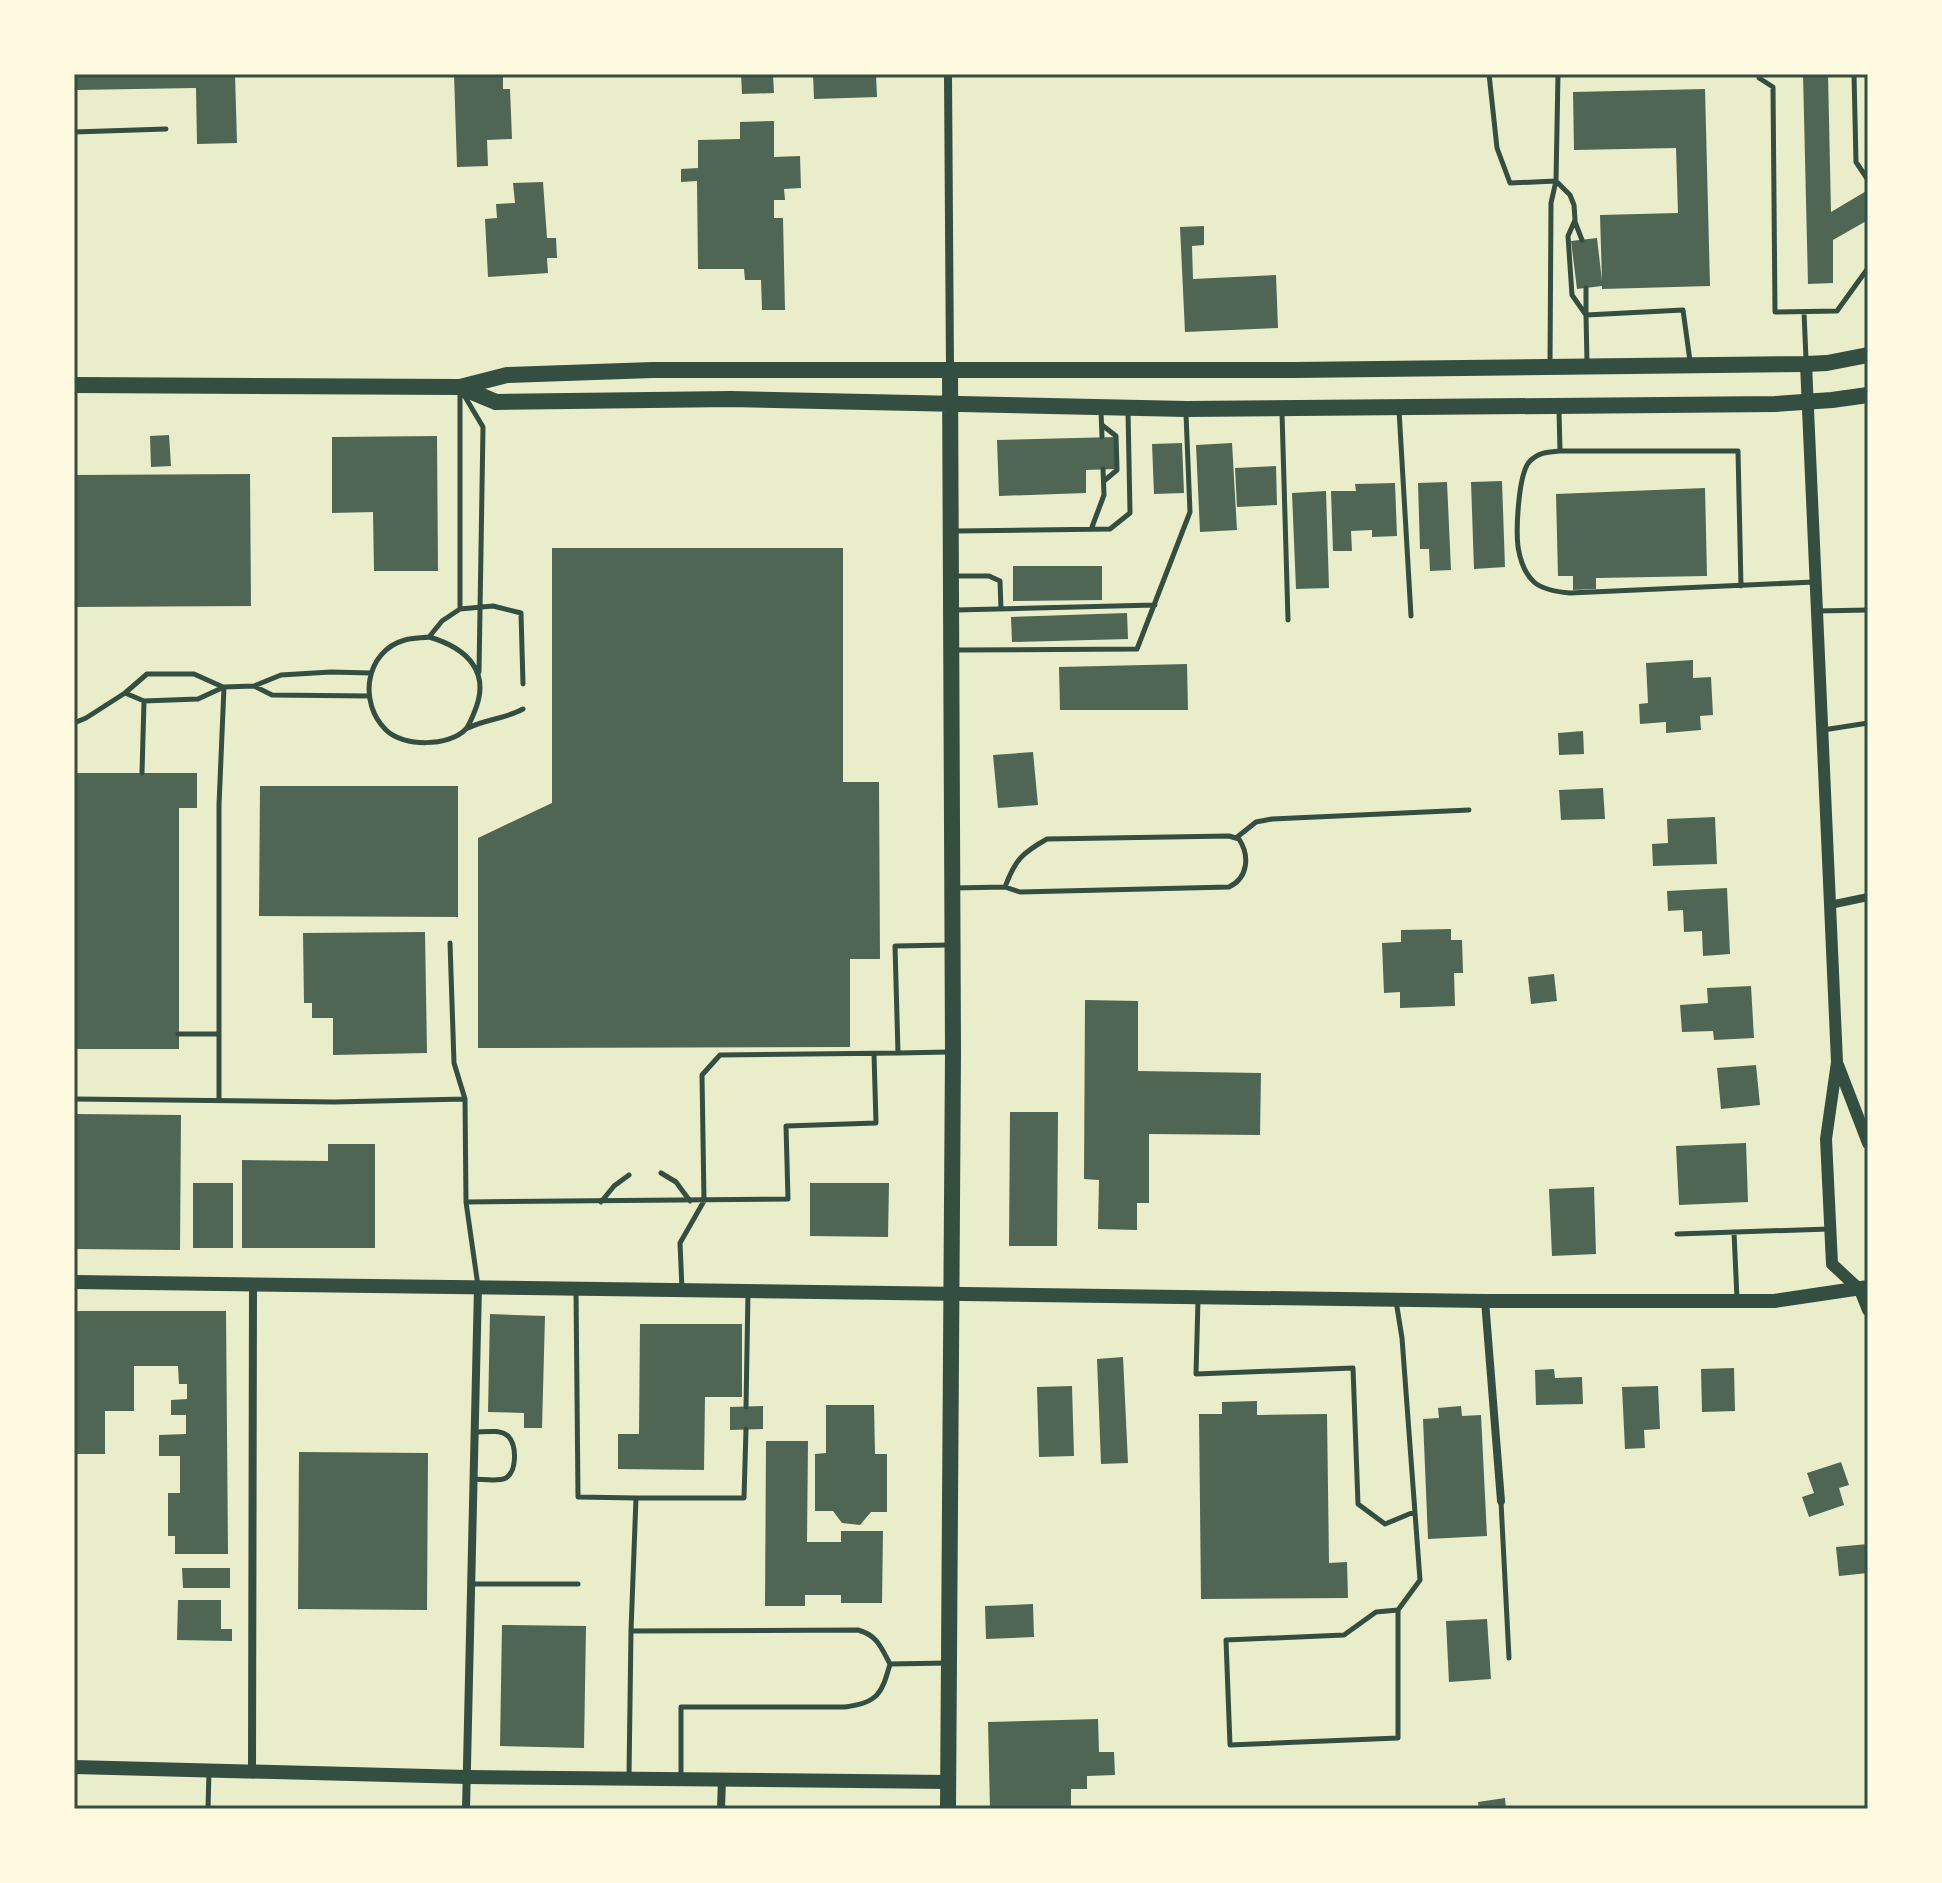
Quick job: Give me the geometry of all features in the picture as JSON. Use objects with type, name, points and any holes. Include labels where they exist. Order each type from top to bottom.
[{"type":"main road","points":[[74,385],[460,387],[507,375],[653,370],[1691,366],[1827,363],[1868,355]]},
{"type":"main road","points":[[948,1809],[953,1291],[950,370]]},
{"type":"main road","points":[[460,387],[496,402],[731,399],[1186,409],[1807,402],[1868,395]]},
{"type":"main road","points":[[74,1282],[953,1291],[1485,1301],[1774,1301],[1864,1289]]},
{"type":"main road","points":[[74,1767],[467,1777],[948,1782]]},
{"type":"street","points":[[948,74],[950,370]]},
{"type":"street","points":[[1806,364],[1837,1062],[1826,1139],[1832,1264],[1864,1289],[1868,1310]]},
{"type":"street","points":[[1830,905],[1868,897]]},
{"type":"street","points":[[1837,1062],[1868,1143]]},
{"type":"street","points":[[252,1771],[253,1284]]},
{"type":"street","points":[[466,1809],[478,1287]]},
{"type":"street","points":[[1485,1301],[1501,1501]]},
{"type":"street","points":[[721,1809],[722,1779]]},
{"type":"lane","points":[[1489,74],[1497,148],[1510,183],[1556,181],[1570,195],[1582,240]]},
{"type":"lane","points":[[1550,367],[1551,203],[1556,181],[1558,74]]},
{"type":"lane","points":[[1759,74],[1759,78],[1773,87],[1775,312],[1837,311],[1868,268]]},
{"type":"lane","points":[[1854,74],[1856,162],[1868,180]]},
{"type":"lane","points":[[74,132],[166,129]]},
{"type":"lane","points":[[1575,220],[1568,236],[1572,295],[1586,315]]},
{"type":"lane","points":[[1586,288],[1587,367]]},
{"type":"lane","points":[[1586,315],[1683,310],[1691,366]]},
{"type":"lane","points":[[1804,312],[1806,364]]},
{"type":"lane","points":[[460,387],[483,427],[480,699],[467,729]]},
{"type":"lane","points":[[460,387],[460,609]]},
{"type":"lane","points":[[1559,405],[1560,451]]},
{"type":"lane","points":[[1101,406],[1102,437]]},
{"type":"lane","points":[[951,531],[1110,529],[1130,513],[1128,406]]},
{"type":"lane","points":[[1399,407],[1411,616]]},
{"type":"lane","points":[[1281,408],[1288,620]]},
{"type":"lane","points":[[951,650],[1137,649],[1190,512],[1186,409]]},
{"type":"lane","points":[[1102,425],[1116,436],[1117,470],[1104,481]]},
{"type":"lane","points":[[1741,586],[1738,451],[1560,451],[1540,453],[1528,463],[1522,478],[1518,547],[1523,566],[1534,582],[1553,591],[1570,593],[1741,586],[1815,582]]},
{"type":"lane","points":[[1092,527],[1104,495],[1103,469]]},
{"type":"lane","points":[[951,576],[989,576],[1000,581],[1001,609]]},
{"type":"lane","points":[[951,610],[1155,605]]},
{"type":"lane","points":[[429,637],[442,621],[460,609],[493,606],[521,613],[523,684]]},
{"type":"lane","points":[[1816,611],[1868,610]]},
{"type":"lane","points":[[479,673],[466,655],[451,643],[429,637],[403,640],[386,650],[371,673],[369,696],[376,716],[387,732],[411,741],[435,743],[452,739],[483,720],[509,717],[523,709]]},
{"type":"lane","points":[[125,693],[144,701],[198,699],[224,687],[254,686],[281,675],[371,673]]},
{"type":"lane","points":[[74,723],[125,693],[147,674],[194,674],[224,687]]},
{"type":"lane","points":[[254,686],[272,695],[369,696]]},
{"type":"lane","points":[[219,1100],[219,805],[224,687]]},
{"type":"lane","points":[[142,773],[144,701]]},
{"type":"lane","points":[[1822,730],[1868,723]]},
{"type":"lane","points":[[1236,838],[1256,822],[1272,819],[1469,810]]},
{"type":"lane","points":[[952,888],[1005,887],[1020,892],[1229,887],[1239,883],[1245,874],[1243,846],[1236,838],[1229,836],[1047,839],[1024,852],[1012,868],[1005,887]]},
{"type":"lane","points":[[450,943],[454,1063],[465,1099],[466,1202],[478,1287]]},
{"type":"lane","points":[[898,1053],[895,946],[953,945]]},
{"type":"lane","points":[[178,1034],[217,1034]]},
{"type":"lane","points":[[682,1290],[680,1243],[704,1201],[702,1075],[720,1055],[953,1052]]},
{"type":"lane","points":[[466,1202],[788,1199],[786,1126],[876,1123],[874,1054]]},
{"type":"lane","points":[[74,1099],[334,1102],[465,1099]]},
{"type":"lane","points":[[661,1173],[676,1182],[691,1201]]},
{"type":"lane","points":[[601,1202],[614,1186],[629,1175]]},
{"type":"lane","points":[[1677,1234],[1830,1229]]},
{"type":"lane","points":[[1734,1232],[1737,1301]]},
{"type":"lane","points":[[576,1289],[578,1497],[744,1498],[746,1429]]},
{"type":"lane","points":[[746,1407],[748,1291]]},
{"type":"lane","points":[[1198,1295],[1196,1374],[1353,1368],[1358,1504],[1385,1524],[1414,1512]]},
{"type":"lane","points":[[1396,1300],[1402,1338],[1420,1580],[1398,1610],[1398,1738],[1230,1745],[1226,1640],[1344,1635],[1376,1612],[1398,1610]]},
{"type":"lane","points":[[473,1479],[508,1477],[514,1467],[513,1446],[507,1436],[497,1432],[474,1432]]},
{"type":"lane","points":[[629,1778],[636,1498]]},
{"type":"lane","points":[[1501,1501],[1509,1658]]},
{"type":"lane","points":[[471,1584],[578,1584]]},
{"type":"lane","points":[[631,1631],[858,1630],[877,1639],[890,1664],[884,1688],[865,1705],[681,1707],[681,1779]]},
{"type":"lane","points":[[890,1664],[949,1663]]},
{"type":"lane","points":[[208,1809],[210,1770]]},
{"type":"building","points":[[74,74],[235,74],[237,143],[197,144],[196,88],[74,90]]},
{"type":"building","points":[[454,74],[503,74],[503,89],[510,89],[512,139],[487,140],[488,166],[457,167]]},
{"type":"building","points":[[741,74],[773,74],[774,93],[742,94]]},
{"type":"building","points":[[813,74],[876,74],[877,97],[814,99]]},
{"type":"building","points":[[1803,74],[1828,74],[1831,212],[1868,190],[1868,220],[1833,240],[1833,283],[1808,284]]},
{"type":"building","points":[[1705,89],[1710,286],[1602,289],[1602,286],[1577,289],[1571,241],[1597,238],[1602,281],[1600,215],[1678,213],[1676,148],[1574,150],[1573,92]]},
{"type":"building","points":[[774,121],[774,157],[800,156],[801,188],[784,189],[785,200],[774,200],[774,218],[783,218],[785,310],[762,310],[761,280],[745,280],[744,269],[698,269],[697,181],[681,182],[681,169],[698,168],[698,140],[740,139],[740,122]]},
{"type":"building","points":[[543,182],[547,238],[556,238],[557,258],[547,258],[548,273],[488,277],[485,219],[497,218],[496,204],[515,203],[513,183]]},
{"type":"building","points":[[1204,226],[1204,245],[1192,246],[1193,279],[1276,275],[1278,328],[1185,332],[1180,227]]},
{"type":"building","points":[[169,435],[171,466],[151,467],[150,436]]},
{"type":"building","points":[[437,436],[438,571],[374,571],[373,512],[332,513],[332,437]]},
{"type":"building","points":[[1115,437],[1116,469],[1086,470],[1086,493],[999,496],[997,440]]},
{"type":"building","points":[[1182,443],[1184,493],[1154,494],[1152,444]]},
{"type":"building","points":[[1232,443],[1237,530],[1200,532],[1196,445]]},
{"type":"building","points":[[1276,466],[1277,505],[1237,507],[1235,468]]},
{"type":"building","points":[[250,474],[251,606],[74,607],[74,475]]},
{"type":"building","points":[[1502,481],[1505,567],[1474,569],[1471,482]]},
{"type":"building","points":[[1447,482],[1451,570],[1430,571],[1429,549],[1420,549],[1418,483]]},
{"type":"building","points":[[1395,483],[1397,536],[1372,537],[1372,530],[1351,531],[1352,551],[1333,551],[1331,491],[1356,491],[1355,484]]},
{"type":"building","points":[[1705,488],[1707,576],[1596,578],[1596,589],[1573,590],[1573,576],[1558,576],[1556,494]]},
{"type":"building","points":[[1326,491],[1329,588],[1296,589],[1292,493]]},
{"type":"building","points":[[552,548],[843,548],[843,782],[879,782],[880,959],[850,959],[850,1047],[478,1048],[478,838],[552,803]]},
{"type":"building","points":[[1013,566],[1102,566],[1102,600],[1013,601]]},
{"type":"building","points":[[1127,613],[1128,639],[1012,642],[1011,617]]},
{"type":"building","points":[[1693,660],[1693,678],[1711,677],[1713,715],[1700,716],[1701,730],[1666,733],[1666,722],[1640,724],[1639,704],[1648,703],[1646,663]]},
{"type":"building","points":[[1187,664],[1188,710],[1060,710],[1059,667]]},
{"type":"building","points":[[1583,731],[1584,754],[1559,755],[1558,733]]},
{"type":"building","points":[[1033,752],[1038,805],[998,808],[993,755]]},
{"type":"building","points":[[74,773],[197,773],[197,808],[179,808],[179,1049],[74,1049]]},
{"type":"building","points":[[260,786],[458,786],[458,917],[259,916]]},
{"type":"building","points":[[1603,788],[1605,819],[1561,820],[1559,790]]},
{"type":"building","points":[[1715,817],[1717,864],[1653,866],[1652,844],[1668,843],[1667,819]]},
{"type":"building","points":[[1727,888],[1730,954],[1703,956],[1702,931],[1684,932],[1683,910],[1668,911],[1667,891]]},
{"type":"building","points":[[1451,929],[1451,940],[1462,940],[1463,973],[1454,973],[1455,1006],[1400,1008],[1400,992],[1384,993],[1382,943],[1401,942],[1401,930]]},
{"type":"building","points":[[425,932],[427,1053],[333,1055],[333,1018],[312,1018],[312,1003],[304,1003],[303,933]]},
{"type":"building","points":[[1554,974],[1557,1001],[1531,1004],[1528,977]]},
{"type":"building","points":[[1751,986],[1754,1038],[1714,1040],[1713,1031],[1682,1032],[1680,1005],[1708,1003],[1707,988]]},
{"type":"building","points":[[1085,1000],[1138,1001],[1138,1071],[1261,1073],[1260,1135],[1149,1134],[1149,1203],[1137,1203],[1137,1230],[1098,1229],[1099,1180],[1084,1179]]},
{"type":"building","points":[[1756,1065],[1760,1105],[1721,1109],[1717,1068]]},
{"type":"building","points":[[1010,1112],[1058,1112],[1057,1246],[1009,1246]]},
{"type":"building","points":[[75,1114],[181,1115],[180,1250],[74,1249]]},
{"type":"building","points":[[1746,1143],[1748,1202],[1679,1205],[1676,1146]]},
{"type":"building","points":[[328,1144],[375,1144],[375,1248],[242,1248],[242,1160],[328,1161]]},
{"type":"building","points":[[193,1183],[233,1183],[233,1248],[193,1248]]},
{"type":"building","points":[[810,1183],[889,1183],[888,1237],[810,1236]]},
{"type":"building","points":[[1594,1187],[1596,1254],[1552,1256],[1549,1189]]},
{"type":"building","points":[[74,1311],[226,1311],[228,1554],[175,1554],[175,1536],[168,1536],[168,1493],[180,1493],[180,1456],[159,1456],[159,1435],[186,1434],[186,1415],[171,1415],[171,1400],[187,1399],[187,1384],[179,1384],[178,1366],[134,1366],[134,1411],[105,1411],[105,1454],[74,1454]]},
{"type":"building","points":[[490,1314],[545,1316],[542,1428],[524,1428],[524,1413],[488,1412]]},
{"type":"building","points":[[640,1324],[742,1324],[742,1397],[705,1397],[704,1470],[618,1469],[618,1434],[639,1434]]},
{"type":"building","points":[[1123,1357],[1128,1463],[1101,1464],[1097,1359]]},
{"type":"building","points":[[1734,1368],[1735,1411],[1702,1412],[1701,1369]]},
{"type":"building","points":[[1554,1369],[1555,1378],[1582,1377],[1583,1404],[1536,1405],[1535,1370]]},
{"type":"building","points":[[1072,1386],[1074,1456],[1039,1457],[1037,1387]]},
{"type":"building","points":[[1658,1386],[1660,1429],[1644,1430],[1645,1448],[1625,1449],[1622,1387]]},
{"type":"building","points":[[1257,1401],[1257,1415],[1327,1414],[1329,1563],[1347,1562],[1348,1598],[1201,1599],[1199,1414],[1222,1414],[1222,1402]]},
{"type":"building","points":[[826,1405],[874,1405],[875,1454],[887,1454],[887,1512],[871,1512],[860,1525],[842,1523],[833,1511],[815,1511],[815,1454],[826,1453]]},
{"type":"building","points":[[763,1406],[763,1429],[730,1430],[730,1407]]},
{"type":"building","points":[[1461,1406],[1462,1416],[1481,1415],[1487,1536],[1428,1539],[1423,1419],[1439,1418],[1438,1408]]},
{"type":"building","points":[[766,1441],[808,1441],[807,1542],[841,1542],[841,1531],[883,1531],[882,1603],[841,1603],[841,1595],[805,1595],[805,1606],[765,1606]]},
{"type":"building","points":[[299,1452],[428,1453],[427,1610],[298,1609]]},
{"type":"building","points":[[1841,1462],[1849,1485],[1839,1488],[1844,1505],[1809,1517],[1802,1497],[1814,1493],[1807,1473]]},
{"type":"building","points":[[1868,1544],[1868,1573],[1839,1576],[1836,1547]]},
{"type":"building","points":[[182,1568],[230,1568],[230,1588],[183,1588]]},
{"type":"building","points":[[178,1600],[221,1600],[221,1629],[232,1629],[232,1641],[177,1640]]},
{"type":"building","points":[[1033,1604],[1034,1637],[986,1639],[985,1606]]},
{"type":"building","points":[[1487,1619],[1491,1679],[1449,1682],[1446,1621]]},
{"type":"building","points":[[502,1625],[586,1626],[584,1748],[500,1746]]},
{"type":"building","points":[[1098,1719],[1099,1752],[1114,1752],[1115,1775],[1087,1776],[1087,1789],[1071,1789],[1071,1809],[990,1809],[988,1722]]},
{"type":"building","points":[[1505,1798],[1506,1809],[1479,1809],[1478,1802]]}]
